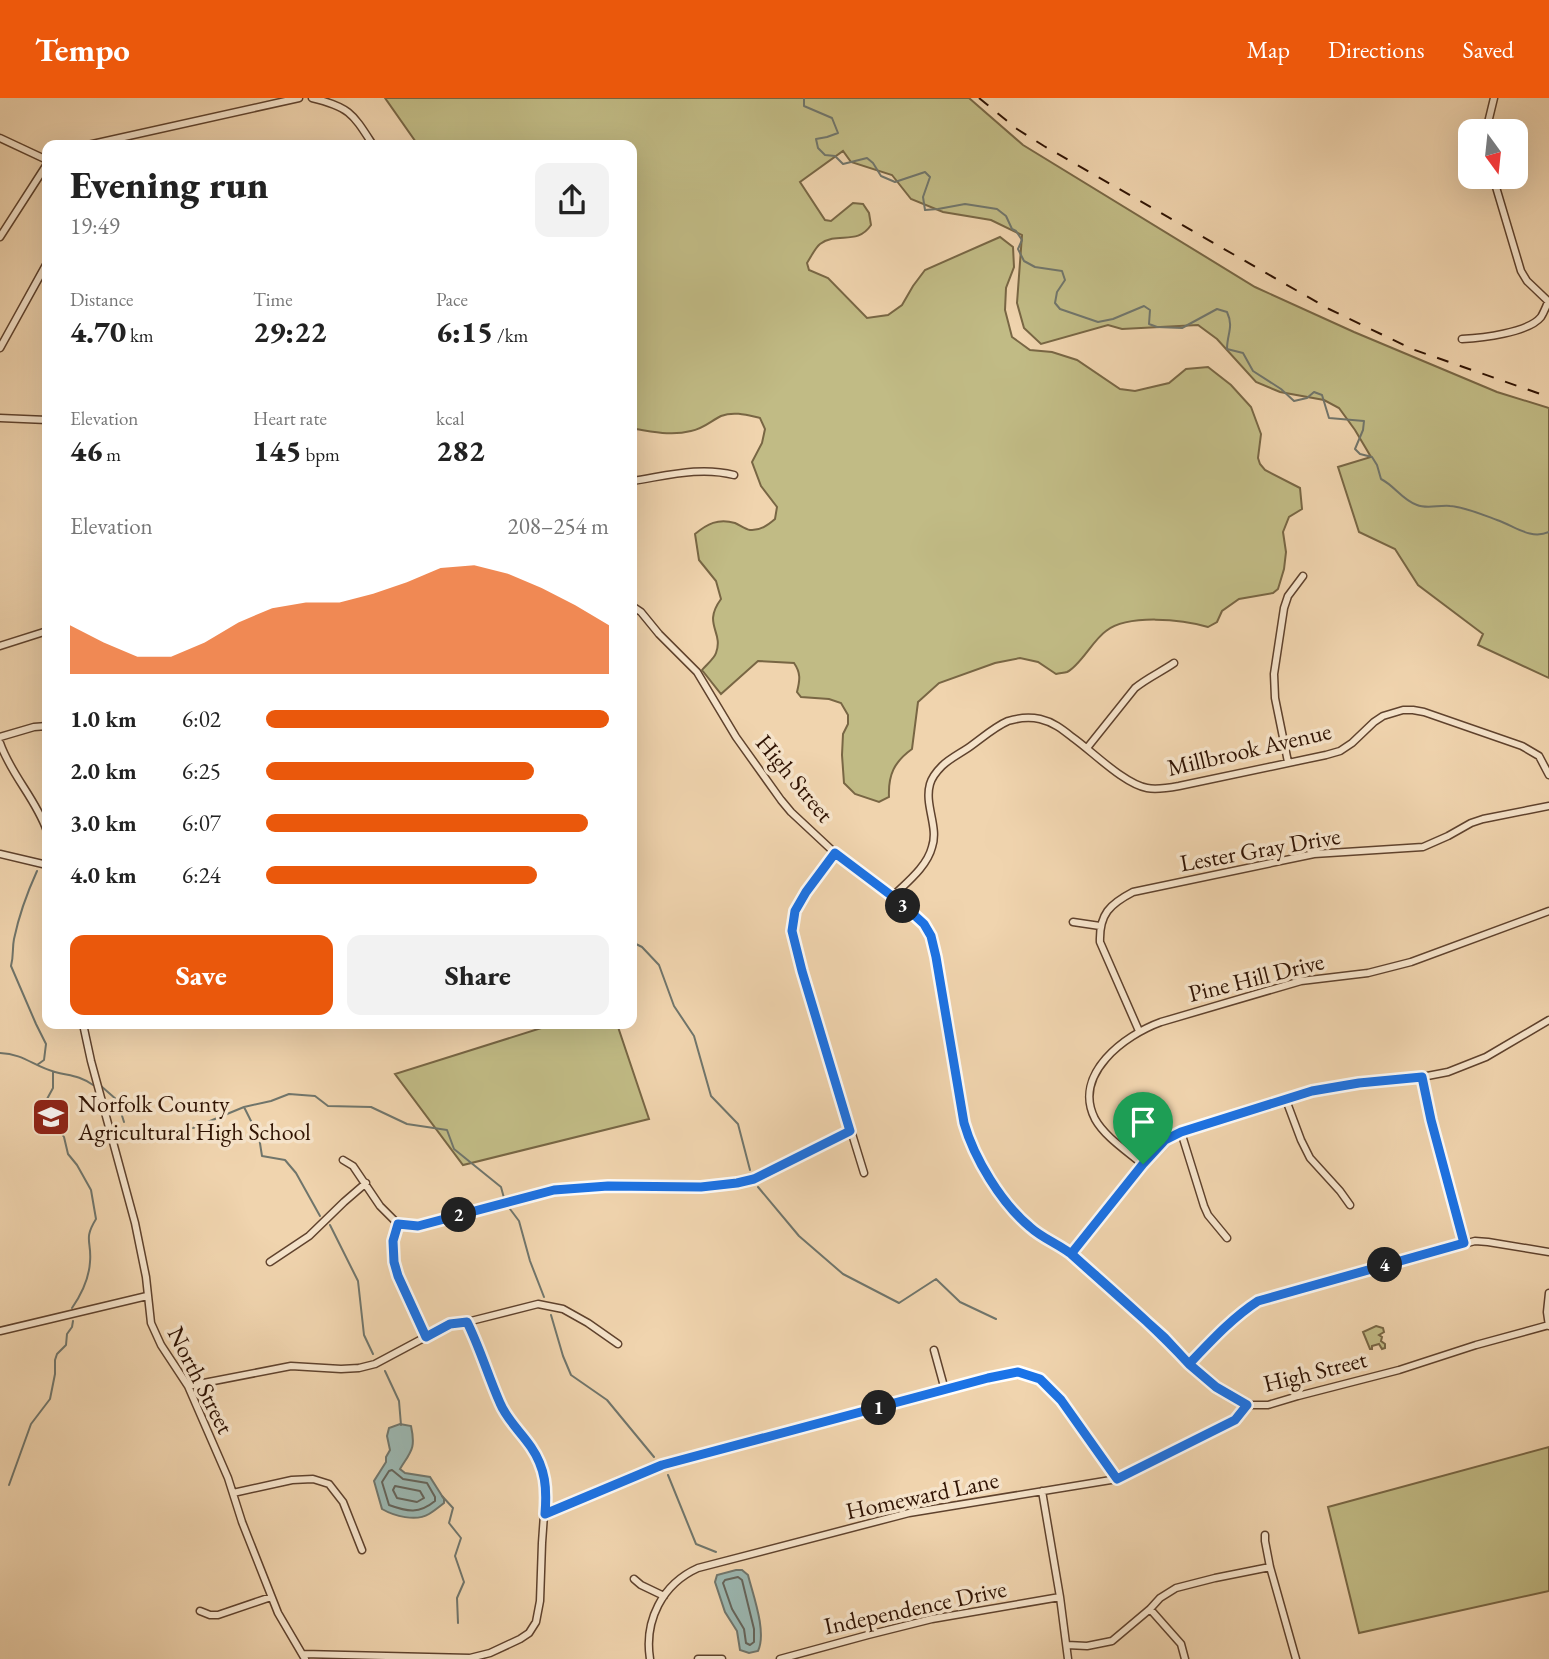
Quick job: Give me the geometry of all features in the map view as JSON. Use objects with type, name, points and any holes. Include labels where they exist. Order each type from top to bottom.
[{"type":"street","points":[[110,140],[299,98]]},
{"type":"street","points":[[312,98],[343,108],[353,115],[370,140]]},
{"type":"street","points":[[1489,119],[1494,98]]},
{"type":"street","points":[[0,138],[42,159]]},
{"type":"street","points":[[0,237],[42,170]]},
{"type":"street","points":[[1462,339],[1494,336],[1525,327],[1539,318],[1548,302],[1521,271],[1497,189]]},
{"type":"street","points":[[0,348],[42,272]]},
{"type":"street","points":[[0,418],[42,420]]},
{"type":"street","points":[[637,480],[696,471],[734,475]]},
{"type":"street","points":[[1288,762],[1275,698],[1274,674],[1284,608],[1288,596],[1303,576]]},
{"type":"street","name":"High Street","points":[[637,609],[689,662],[736,737],[781,800],[835,853],[924,924],[931,936],[964,1123],[976,1153],[1002,1197],[1030,1227],[1071,1254],[1216,1387],[1247,1405],[1268,1405],[1399,1370],[1549,1325]]},
{"type":"street","points":[[0,646],[42,633]]},
{"type":"street","points":[[1087,748],[1135,688],[1174,663]]},
{"type":"street","name":"Millbrook Avenue","points":[[892,897],[924,863],[932,850],[934,838],[929,797],[933,776],[943,765],[1011,720],[1036,718],[1058,726],[1126,780],[1148,789],[1163,789],[1340,751],[1383,716],[1402,710],[1424,712],[1522,746],[1539,756],[1549,775]]},
{"type":"street","points":[[0,737],[42,726]]},
{"type":"street","points":[[0,743],[14,773],[42,818]]},
{"type":"street","name":"Lester Gray Drive","points":[[1100,926],[1108,908],[1133,892],[1314,854],[1423,847],[1483,819],[1549,806]]},
{"type":"street","points":[[835,853],[795,911],[792,931],[864,1173]]},
{"type":"street","points":[[0,854],[42,864]]},
{"type":"street","name":"Pine Hill Drive","points":[[1143,1164],[1096,1120],[1090,1099],[1095,1074],[1101,1064],[1139,1031],[1160,1022],[1301,981],[1356,975],[1411,962],[1549,911]]},
{"type":"street","points":[[1073,922],[1100,926],[1100,942],[1104,953],[1139,1031]]},
{"type":"street","points":[[1071,1254],[1143,1164],[1165,1140],[1181,1132],[1312,1091],[1448,1072],[1486,1057],[1549,1020]]},
{"type":"street","name":"North Street","points":[[84,1029],[135,1223],[146,1277],[151,1323],[160,1346],[188,1387],[233,1493],[271,1597],[282,1622],[304,1657]]},
{"type":"street","points":[[1422,1077],[1464,1243]]},
{"type":"street","points":[[1286,1100],[1300,1140],[1310,1158],[1350,1205]]},
{"type":"street","points":[[343,1160],[353,1166],[380,1206],[398,1224],[418,1226],[554,1190],[608,1186],[701,1187],[737,1183],[754,1179],[850,1131]]},
{"type":"street","points":[[1181,1132],[1203,1206],[1227,1238]]},
{"type":"street","points":[[270,1262],[309,1236],[366,1184]]},
{"type":"street","points":[[398,1224],[392,1248],[396,1269],[426,1337]]},
{"type":"street","points":[[1189,1364],[1221,1330],[1258,1301],[1464,1243],[1488,1241],[1549,1252]]},
{"type":"street","points":[[1549,1293],[1549,1325]]},
{"type":"street","points":[[0,1331],[147,1296]]},
{"type":"street","points":[[188,1387],[291,1366],[359,1368],[375,1364],[450,1324],[538,1304],[563,1309],[618,1344]]},
{"type":"street","points":[[304,1657],[470,1658],[490,1653],[520,1639],[534,1627],[539,1610],[546,1486],[542,1469],[532,1448],[509,1420],[500,1404],[467,1322]]},
{"type":"street","points":[[934,1350],[945,1390]]},
{"type":"street","points":[[545,1514],[662,1465],[1018,1372],[1040,1379],[1061,1400],[1117,1479]]},
{"type":"street","name":"Homeward Lane","points":[[650,1659],[650,1629],[659,1602],[683,1576],[694,1569],[909,1514],[1117,1479],[1235,1420],[1247,1405]]},
{"type":"street","points":[[233,1493],[292,1480],[313,1479],[329,1484],[343,1502],[362,1550]]},
{"type":"street","points":[[1042,1491],[1068,1659]]},
{"type":"street","points":[[1265,1535],[1270,1567],[1296,1659]]},
{"type":"street","points":[[1067,1645],[1087,1646],[1112,1641],[1160,1598],[1176,1588],[1270,1567]]},
{"type":"street","points":[[634,1579],[664,1597]]},
{"type":"street","points":[[200,1611],[218,1615],[271,1597]]},
{"type":"street","name":"Independence Drive","points":[[780,1659],[932,1619],[1060,1597]]},
{"type":"street","points":[[1150,1609],[1181,1644],[1185,1659]]},
{"type":"street","points":[[698,1659],[722,1659]]},
{"type":"shaded area","points":[[385,98],[969,98],[1023,145],[1255,287],[1497,392],[1549,408],[1549,678],[1478,645],[1483,634],[1418,585],[1395,549],[1359,532],[1338,467],[1371,457],[1339,408],[1324,400],[1280,392],[1256,382],[1217,339],[1198,325],[1122,329],[1108,325],[1041,344],[1024,328],[1017,303],[1022,235],[991,220],[943,212],[911,199],[892,175],[851,162],[843,151],[800,182],[825,220],[831,221],[853,203],[863,204],[869,213],[871,225],[860,235],[834,238],[820,244],[807,263],[809,270],[828,278],[867,318],[888,315],[902,305],[925,270],[1000,237],[1013,247],[1014,267],[1006,288],[1005,310],[1012,337],[1030,350],[1052,352],[1077,360],[1120,389],[1135,391],[1169,383],[1186,369],[1208,367],[1231,385],[1251,407],[1261,434],[1258,458],[1260,464],[1265,470],[1300,488],[1302,509],[1289,517],[1283,532],[1286,552],[1284,569],[1278,589],[1273,593],[1239,599],[1222,611],[1217,622],[1208,627],[1156,620],[1141,620],[1116,626],[1101,635],[1077,664],[1066,672],[1056,674],[1038,662],[1020,658],[995,663],[939,683],[918,702],[912,749],[893,770],[889,797],[879,802],[855,794],[844,783],[843,734],[848,724],[848,715],[841,703],[829,699],[801,697],[797,692],[799,677],[794,663],[758,661],[721,694],[702,670],[716,653],[718,645],[713,615],[721,599],[716,581],[699,560],[695,534],[708,525],[723,521],[750,530],[760,529],[775,519],[777,507],[761,486],[752,462],[762,443],[765,429],[760,418],[731,414],[721,416],[699,429],[677,433],[637,429],[637,140],[414,140]]},
{"type":"shaded area","points":[[538,1029],[619,1029],[649,1119],[463,1165],[395,1074]]},
{"type":"shaded area","points":[[1376,1326],[1383,1328],[1384,1332],[1379,1335],[1385,1348],[1382,1349],[1379,1344],[1370,1349],[1363,1332]]},
{"type":"shaded area","points":[[1549,1447],[1549,1591],[1359,1633],[1328,1507]]},
{"type":"water","points":[[400,1424],[411,1426],[413,1440],[412,1449],[400,1469],[405,1473],[430,1477],[444,1499],[444,1503],[431,1513],[418,1518],[393,1514],[382,1509],[374,1481],[390,1450],[387,1436],[389,1428]]},
{"type":"water","points":[[742,1570],[748,1575],[760,1624],[758,1651],[749,1653],[740,1650],[737,1631],[725,1612],[715,1582],[717,1575]]},
{"type":"waterway","points":[[804,98],[804,106],[832,118],[838,133],[816,139],[818,148],[825,155],[835,156],[843,164],[867,158],[881,176],[895,182],[925,172],[930,177],[923,197],[925,210],[965,204],[997,209],[1006,216],[1012,229],[1022,240],[1018,249],[1024,261],[1035,267],[1062,271],[1065,280],[1057,292],[1055,303],[1060,309],[1098,322],[1144,306],[1150,310],[1149,324],[1182,328],[1217,309],[1227,312],[1230,326],[1227,349],[1243,353],[1253,371],[1294,401],[1307,398],[1314,392],[1322,395],[1329,418],[1364,421],[1355,449],[1360,454],[1372,457],[1381,479],[1407,500],[1421,506],[1450,506],[1468,510],[1529,533],[1549,532]]},
{"type":"waterway","points":[[37,871],[18,921],[11,966],[46,1044],[44,1060],[37,1065]]},
{"type":"waterway","points":[[637,944],[659,965],[674,1006],[694,1036],[711,1096],[738,1124],[750,1170]]},
{"type":"waterway","points":[[0,1053],[16,1056],[47,1070],[79,1078],[93,1085]]},
{"type":"waterway","points":[[53,1072],[53,1088],[47,1099],[50,1118],[64,1137],[68,1154],[91,1190],[96,1219],[89,1236],[88,1274],[72,1308]]},
{"type":"waterway","points":[[101,1086],[117,1100],[124,1122]]},
{"type":"waterway","points":[[127,1128],[138,1131],[193,1128],[244,1107],[289,1094],[315,1096],[328,1106],[371,1107],[407,1124],[447,1130],[454,1149],[501,1187],[504,1198]]},
{"type":"waterway","points":[[244,1107],[259,1137],[262,1156],[285,1160],[296,1173],[320,1216]]},
{"type":"waterway","points":[[758,1187],[799,1236],[843,1274],[899,1303],[936,1279],[960,1302],[996,1319]]},
{"type":"waterway","points":[[510,1209],[519,1221],[544,1297]]},
{"type":"waterway","points":[[330,1225],[358,1281],[364,1335],[373,1354]]},
{"type":"waterway","points":[[551,1315],[571,1375],[607,1400],[654,1457]]},
{"type":"waterway","points":[[9,1485],[31,1424],[50,1399],[55,1360],[66,1345],[67,1334],[73,1321]]},
{"type":"waterway","points":[[385,1371],[399,1401],[401,1425]]},
{"type":"waterway","points":[[668,1475],[696,1544],[716,1552]]},
{"type":"waterway","points":[[442,1496],[453,1508],[449,1523],[461,1538],[455,1556],[464,1582],[457,1598],[458,1623]]},
{"type":"railway","points":[[979,98],[1017,129],[1044,146],[1329,309],[1412,349],[1549,397]]},
{"type":"place","name":"Norfolk County Agricultural High School","points":[[51,1117]]},
{"type":"route","points":[[1143,1164],[1071,1254],[1117,1294],[1164,1337],[1189,1364],[1216,1387],[1247,1405],[1235,1420],[1117,1479],[1061,1400],[1040,1379],[1018,1372],[662,1465],[545,1514],[546,1486],[542,1469],[532,1448],[509,1420],[500,1404],[467,1322],[450,1324],[426,1337],[398,1276],[392,1248],[398,1224],[418,1226],[554,1190],[608,1186],[701,1187],[754,1179],[850,1131],[792,931],[795,911],[835,853],[900,902],[924,924],[931,936],[964,1123],[981,1162],[1002,1197],[1030,1227],[1071,1254],[1099,1279],[1117,1294],[1189,1364],[1221,1330],[1258,1301],[1464,1243],[1422,1077],[1312,1091],[1181,1132],[1165,1140],[1143,1164]]}]
